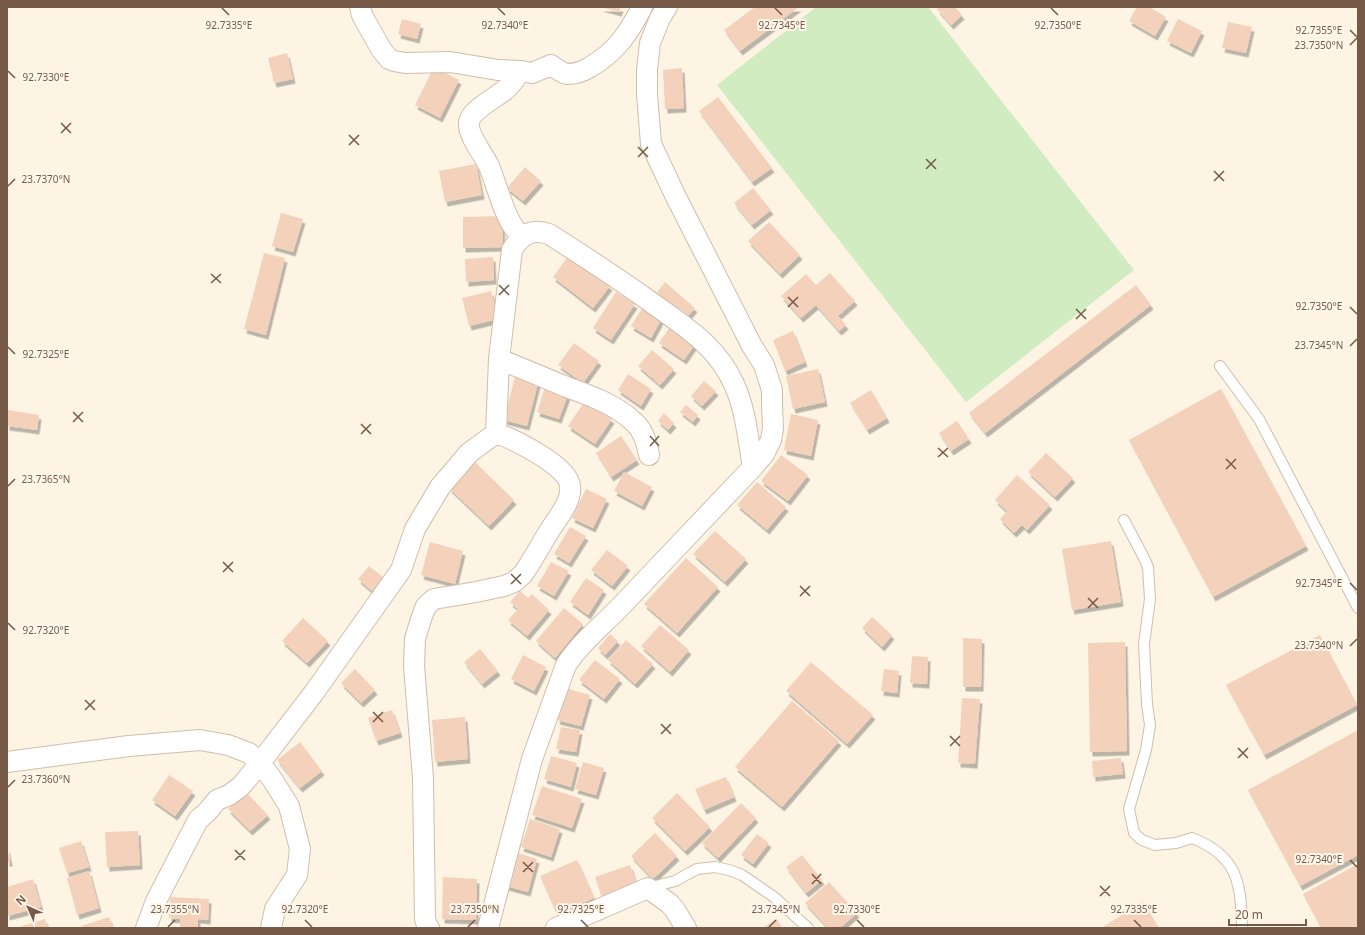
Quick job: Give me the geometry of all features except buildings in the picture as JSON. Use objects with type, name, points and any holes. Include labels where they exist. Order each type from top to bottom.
[{"type":"street","points":[[360,7],[362,14],[381,49],[389,59],[394,61],[405,63],[450,62],[498,70],[532,72],[551,65],[566,74],[582,71],[602,60],[620,43],[635,22],[642,7]]},
{"type":"street","points":[[488,928],[532,759],[566,665],[572,655],[587,639],[619,608],[753,467],[764,454],[771,440],[773,428],[772,390],[764,365],[752,346],[676,197],[651,144],[647,94],[647,70],[650,43],[660,18],[667,7]]},
{"type":"street","points":[[521,71],[507,89],[474,114],[469,120],[469,128],[472,137],[489,165],[513,226],[517,233],[523,237]]},
{"type":"street","points":[[496,433],[499,359],[512,250],[523,237],[538,230],[549,234],[617,278],[690,330],[719,358],[726,369],[738,395],[753,467]]},
{"type":"street","points":[[499,359],[599,399],[620,411],[635,423],[642,432],[647,443],[649,455]]},
{"type":"street","points":[[146,928],[156,901],[170,871],[198,820],[217,800],[229,795],[240,787],[260,763],[317,688],[401,570],[415,528],[440,487],[469,453],[496,433]]},
{"type":"street","points":[[429,928],[425,919],[424,778],[414,666],[415,639],[421,619],[426,606],[434,599],[504,586],[519,579],[565,506],[570,490],[570,484],[567,478],[552,464],[518,442],[496,433]]},
{"type":"street","points":[[7,762],[128,746],[200,740],[228,745],[249,753],[260,763],[289,806],[300,849],[296,875],[276,909],[271,928]]},
{"type":"street","points":[[556,928],[648,888],[670,904],[686,928]]},
{"type":"lane","points":[[1220,366],[1259,420],[1358,608]]},
{"type":"lane","points":[[1124,520],[1148,567],[1150,599],[1144,644],[1147,704],[1150,725],[1146,750],[1129,809],[1134,833],[1142,840],[1155,845],[1176,843],[1192,838],[1206,843],[1221,853],[1231,866],[1237,881],[1242,903],[1242,928]]},
{"type":"lane","points":[[648,888],[675,881],[697,869],[715,867],[729,870],[742,875],[774,897],[808,928]]},
{"type":"green space","points":[[816,7],[928,7],[1134,270],[966,402],[717,85]]}]
